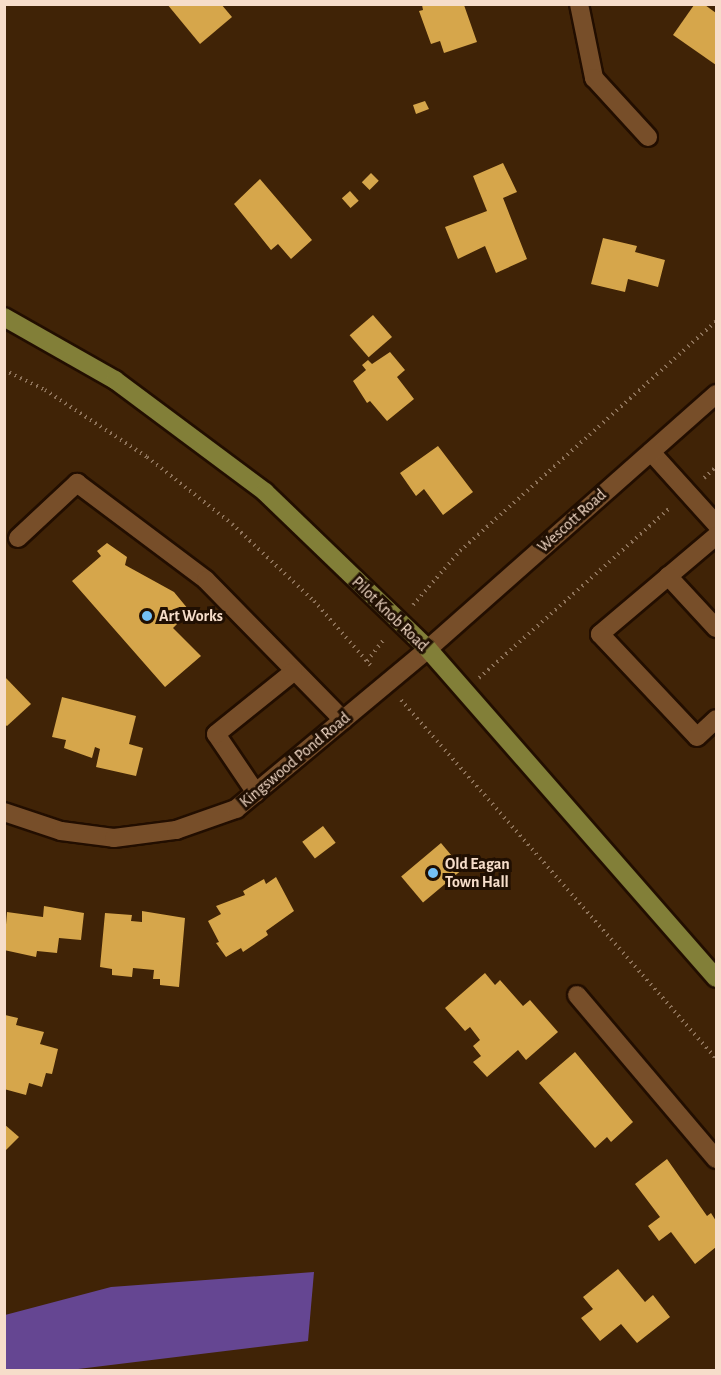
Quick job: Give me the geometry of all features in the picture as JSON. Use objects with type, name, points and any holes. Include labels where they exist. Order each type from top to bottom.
[{"type":"main road","name":"Pilot Knob Road","points":[[4,317],[116,380],[265,492],[428,649],[717,978]]},
{"type":"street","points":[[579,4],[594,78],[648,137]]},
{"type":"street","name":"Wescott Road","points":[[428,649],[717,394]]},
{"type":"street","points":[[651,452],[717,524]]},
{"type":"street","points":[[18,538],[77,483],[206,580],[293,672],[343,720]]},
{"type":"street","points":[[717,536],[600,634],[697,737],[717,719]]},
{"type":"street","points":[[668,576],[717,628]]},
{"type":"street","name":"Kingswood Pond Road","points":[[6,816],[88,836],[146,836],[206,821],[236,809],[428,649]]},
{"type":"street","points":[[256,793],[216,734],[293,672]]},
{"type":"street","points":[[577,995],[717,1159]]},
{"type":"path","points":[[367,662],[398,622],[460,551],[717,321]]},
{"type":"path","points":[[465,691],[717,467]]},
{"type":"shaded area","points":[[314,1272],[308,1341],[70,1370],[5,1370],[5,1315],[111,1287]]},
{"type":"building","points":[[167,4],[221,4],[232,17],[200,44]]},
{"type":"building","points":[[422,5],[464,5],[477,42],[444,53],[440,41],[431,44],[419,11],[423,10]]},
{"type":"building","points":[[694,5],[705,5],[716,13],[716,65],[673,35]]},
{"type":"building","points":[[425,101],[429,109],[416,114],[413,105]]},
{"type":"building","points":[[503,163],[517,192],[503,198],[527,259],[496,273],[485,246],[458,259],[445,227],[487,211],[473,176]]},
{"type":"building","points":[[371,173],[379,181],[370,190],[362,182]]},
{"type":"building","points":[[260,179],[312,240],[291,259],[278,244],[271,250],[234,204]]},
{"type":"building","points":[[350,191],[359,201],[351,208],[342,198]]},
{"type":"building","points":[[603,238],[637,246],[635,252],[665,260],[658,287],[628,279],[625,292],[591,284]]},
{"type":"building","points":[[373,315],[392,337],[369,357],[350,335]]},
{"type":"building","points":[[390,352],[405,370],[397,377],[414,399],[387,421],[370,401],[367,403],[353,381],[366,370],[362,365],[368,360],[372,364]]},
{"type":"building","points":[[438,446],[473,492],[443,515],[424,489],[416,496],[400,473]]},
{"type":"building","name":"Art Works","points":[[107,543],[127,557],[125,565],[174,592],[193,615],[187,621],[183,618],[173,628],[201,656],[165,687],[72,581],[101,556],[97,551]]},
{"type":"building","points":[[4,676],[31,704],[7,726],[4,724]]},
{"type":"building","points":[[62,697],[136,716],[129,744],[143,748],[136,776],[96,767],[100,749],[95,747],[92,758],[64,748],[66,740],[52,737]]},
{"type":"building","points":[[323,826],[336,843],[315,858],[302,842]]},
{"type":"building","name":"Old Eagan Town Hall","points":[[441,843],[463,869],[423,902],[401,876]]},
{"type":"building","points":[[276,877],[294,911],[266,931],[268,935],[243,952],[241,948],[226,957],[216,943],[219,942],[208,921],[221,914],[216,906],[245,895],[243,891],[264,879],[266,884]]},
{"type":"building","points":[[44,906],[84,913],[81,940],[59,938],[57,953],[37,951],[36,957],[4,950],[7,912],[43,917]]},
{"type":"building","points":[[142,911],[185,918],[179,987],[160,985],[160,979],[153,979],[154,970],[133,968],[132,977],[112,975],[112,969],[100,967],[105,913],[132,915],[131,921],[142,922]]},
{"type":"building","points":[[485,973],[495,985],[500,980],[523,1006],[530,1000],[558,1032],[526,1060],[518,1050],[487,1077],[473,1062],[481,1056],[473,1046],[480,1040],[470,1027],[465,1031],[445,1008]]},
{"type":"building","points":[[5,1015],[18,1018],[16,1025],[44,1032],[40,1044],[58,1049],[52,1074],[46,1073],[42,1087],[29,1083],[26,1095],[4,1089]]},
{"type":"building","points":[[575,1052],[633,1122],[611,1142],[607,1137],[595,1148],[539,1083]]},
{"type":"building","points":[[4,1124],[19,1137],[4,1152]]},
{"type":"building","points":[[667,1159],[707,1216],[711,1213],[716,1221],[716,1247],[695,1264],[671,1232],[659,1241],[648,1226],[660,1217],[635,1184]]},
{"type":"building","points":[[618,1269],[645,1302],[653,1295],[670,1317],[637,1343],[621,1324],[600,1341],[581,1318],[593,1309],[583,1297]]},
{"type":"place","name":"Art Works","points":[[147,616]]},
{"type":"place","name":"Old Eagan Town Hall","points":[[433,873]]}]
